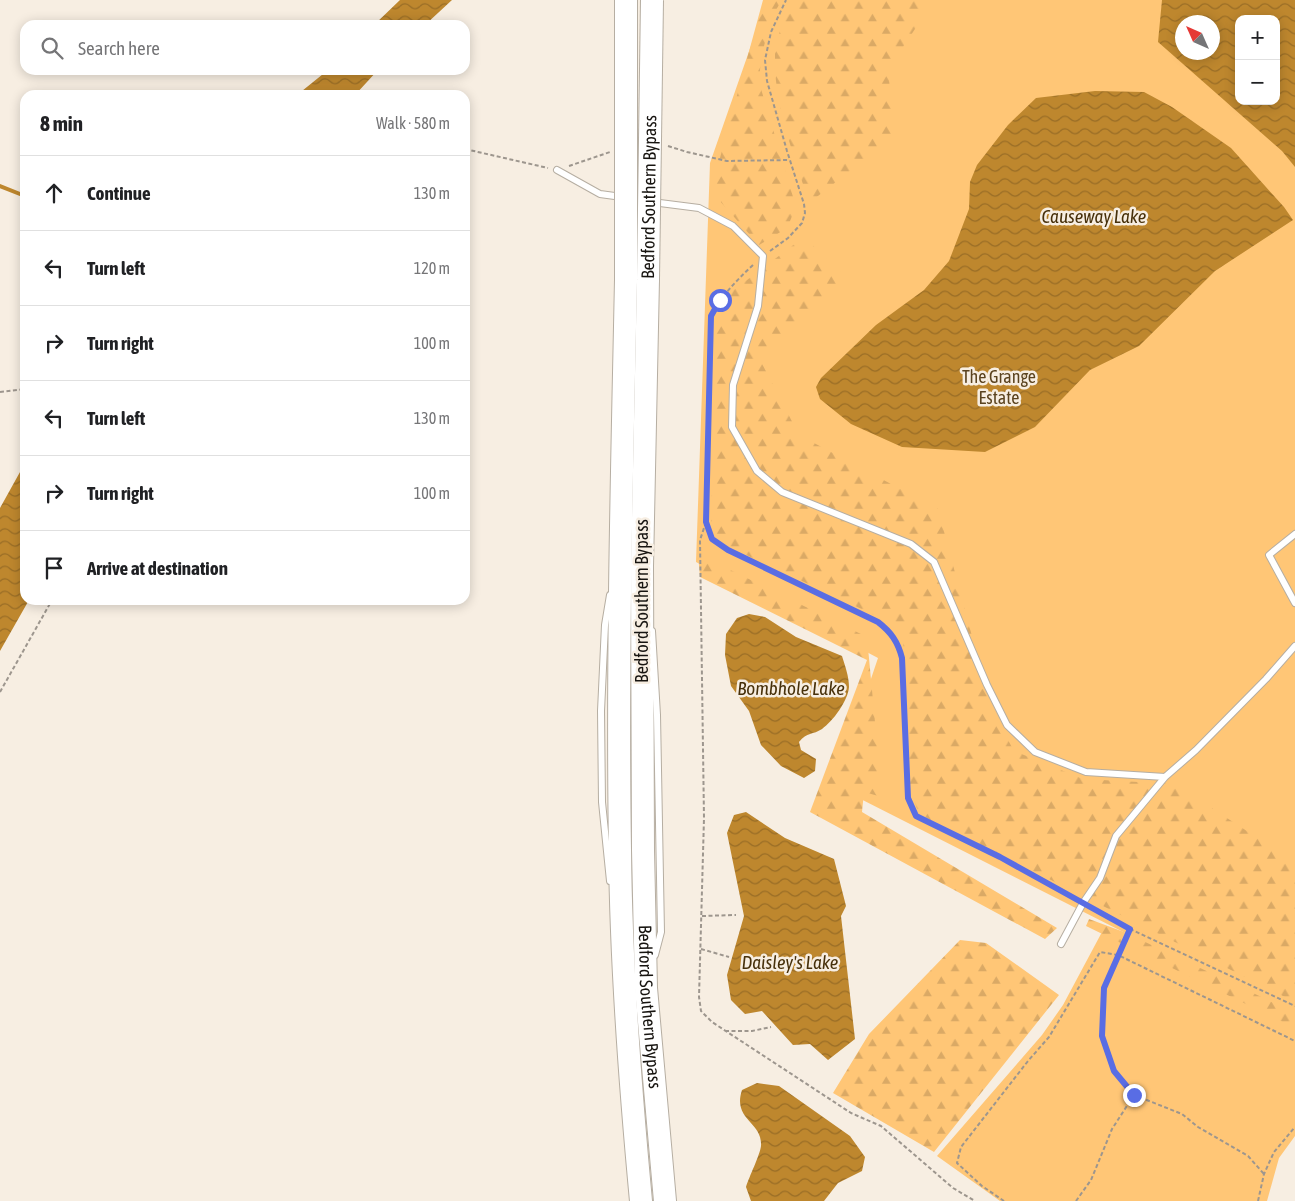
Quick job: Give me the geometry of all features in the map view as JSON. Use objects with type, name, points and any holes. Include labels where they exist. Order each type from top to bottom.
[{"type":"highway","name":"Bedford Southern Bypass","points":[[626,0],[625,571],[620,852],[624,971],[632,1104],[641,1201]]},
{"type":"highway","name":"Bedford Southern Bypass","points":[[652,0],[648,279],[625,571],[642,850],[646,988],[665,1201]]},
{"type":"lane","points":[[557,170],[600,194],[635,200]]},
{"type":"lane","points":[[644,201],[699,208],[733,226],[763,256],[758,306],[734,385],[732,427],[757,471],[782,492],[910,544],[934,562],[1006,725],[1035,752],[1086,772],[1165,777]]},
{"type":"lane","points":[[1295,534],[1269,555],[1295,603]]},
{"type":"lane","points":[[625,571],[649,612]]},
{"type":"lane","points":[[610,885],[602,802],[601,711],[605,625],[611,589]]},
{"type":"lane","points":[[646,988],[661,932],[654,640],[651,622]]},
{"type":"lane","points":[[1061,944],[1083,903],[1100,878],[1116,836],[1165,777],[1196,750],[1266,679],[1295,646]]},
{"type":"lane","points":[[614,914],[624,971]]},
{"type":"path","points":[[786,0],[771,32],[765,60],[767,81],[789,160],[804,204],[805,213],[802,223],[788,238],[763,256],[732,285],[720,300],[711,316],[706,522],[700,540],[704,818],[699,997],[701,1011],[712,1022],[851,1113],[881,1126],[953,1188],[975,1201]]},
{"type":"path","points":[[662,144],[727,161],[789,160]]},
{"type":"path","points":[[470,150],[557,170],[614,150]]},
{"type":"path","points":[[0,392],[20,390]]},
{"type":"path","points":[[706,522],[712,539],[728,550],[878,622],[888,630],[895,640],[902,658],[908,798],[916,816],[1000,857],[1130,929],[1295,1006]]},
{"type":"path","points":[[0,692],[49,605]]},
{"type":"path","points":[[702,916],[736,915]]},
{"type":"path","points":[[1130,929],[1104,988],[1102,1036],[1114,1071],[1134,1095],[1182,1114],[1198,1127],[1248,1156],[1264,1174]]},
{"type":"path","points":[[700,949],[729,957]]},
{"type":"path","points":[[1004,1201],[982,1186],[957,1163],[961,1147],[1049,1037],[1100,952],[1118,955],[1295,1041]]},
{"type":"path","points":[[725,1030],[752,1031],[771,1027]]},
{"type":"path","points":[[1076,1201],[1091,1180],[1112,1129],[1134,1095]]},
{"type":"path","points":[[1258,1201],[1264,1174],[1274,1152],[1295,1127]]},
{"type":"green space","points":[[763,0],[782,0],[771,18],[761,58],[759,82],[796,207],[787,228],[759,245],[711,191]]},
{"type":"green space","name":"The Grange Estate","points":[[767,0],[1295,0],[1295,1019],[835,786],[878,658],[696,562],[710,163]]},
{"type":"green space","points":[[794,0],[934,0],[888,70],[895,136],[809,203],[786,131],[776,76],[775,58],[777,43],[784,20]]},
{"type":"green space","points":[[804,237],[850,281],[759,358],[799,435],[938,509],[992,711],[1014,751],[1083,779],[1175,784],[1276,850],[1295,865],[1295,1002],[919,814],[910,789],[903,639],[887,621],[723,544],[715,535],[711,524],[716,319],[727,295]]},
{"type":"green space","points":[[698,554],[867,637],[882,797],[864,792],[862,812],[1057,928],[1045,939],[810,812],[867,660],[700,577]]},
{"type":"green space","points":[[1089,919],[1124,932],[1295,1013],[1295,1028],[1086,926]]},
{"type":"green space","points":[[1102,932],[1295,1021],[1295,1136],[1279,1158],[1267,1201],[1000,1201],[937,1156],[1042,1035],[1063,1005]]},
{"type":"green space","points":[[960,940],[986,943],[1059,995],[934,1152],[833,1093],[869,1034]]},
{"type":"water","points":[[400,0],[452,0],[430,20],[379,20]]},
{"type":"water","points":[[1162,0],[1295,0],[1295,167],[1282,151],[1178,60],[1220,60],[1220,15],[1175,15],[1175,57],[1158,42]]},
{"type":"water","points":[[322,75],[373,75],[360,90],[303,90]]},
{"type":"water","name":"Causeway Lake","points":[[1095,91],[1144,92],[1172,107],[1231,148],[1284,207],[1293,220],[1215,271],[1139,346],[1090,370],[1035,427],[985,452],[902,447],[851,424],[820,399],[816,387],[821,378],[876,325],[924,290],[949,261],[969,209],[970,182],[977,165],[1008,125],[1036,98]]},
{"type":"water","points":[[20,472],[20,605],[26,605],[0,651],[0,508]]},
{"type":"water","name":"Bombhole Lake","points":[[749,614],[765,617],[796,637],[842,656],[847,671],[848,692],[843,704],[831,721],[819,731],[807,735],[799,742],[801,750],[816,759],[815,771],[804,778],[781,766],[761,745],[749,711],[731,686],[725,655],[726,634],[737,618]]},
{"type":"water","name":"Daisley's Lake","points":[[746,812],[785,838],[834,859],[846,906],[841,916],[855,1039],[828,1060],[810,1044],[793,1045],[762,1011],[745,1014],[731,1000],[727,975],[744,916],[727,833],[734,815]]},
{"type":"water","points":[[757,1083],[779,1086],[850,1136],[865,1157],[862,1171],[838,1183],[824,1201],[751,1201],[746,1187],[761,1146],[757,1131],[744,1115],[740,1100],[742,1090]]},
{"type":"waterway","points":[[0,186],[20,194]]},
{"type":"route","points":[[720,300],[711,316],[706,522],[712,539],[728,550],[878,622],[888,630],[899,647],[902,658],[908,798],[916,816],[1000,857],[1130,929],[1104,988],[1102,1036],[1114,1071],[1134,1095]]}]
